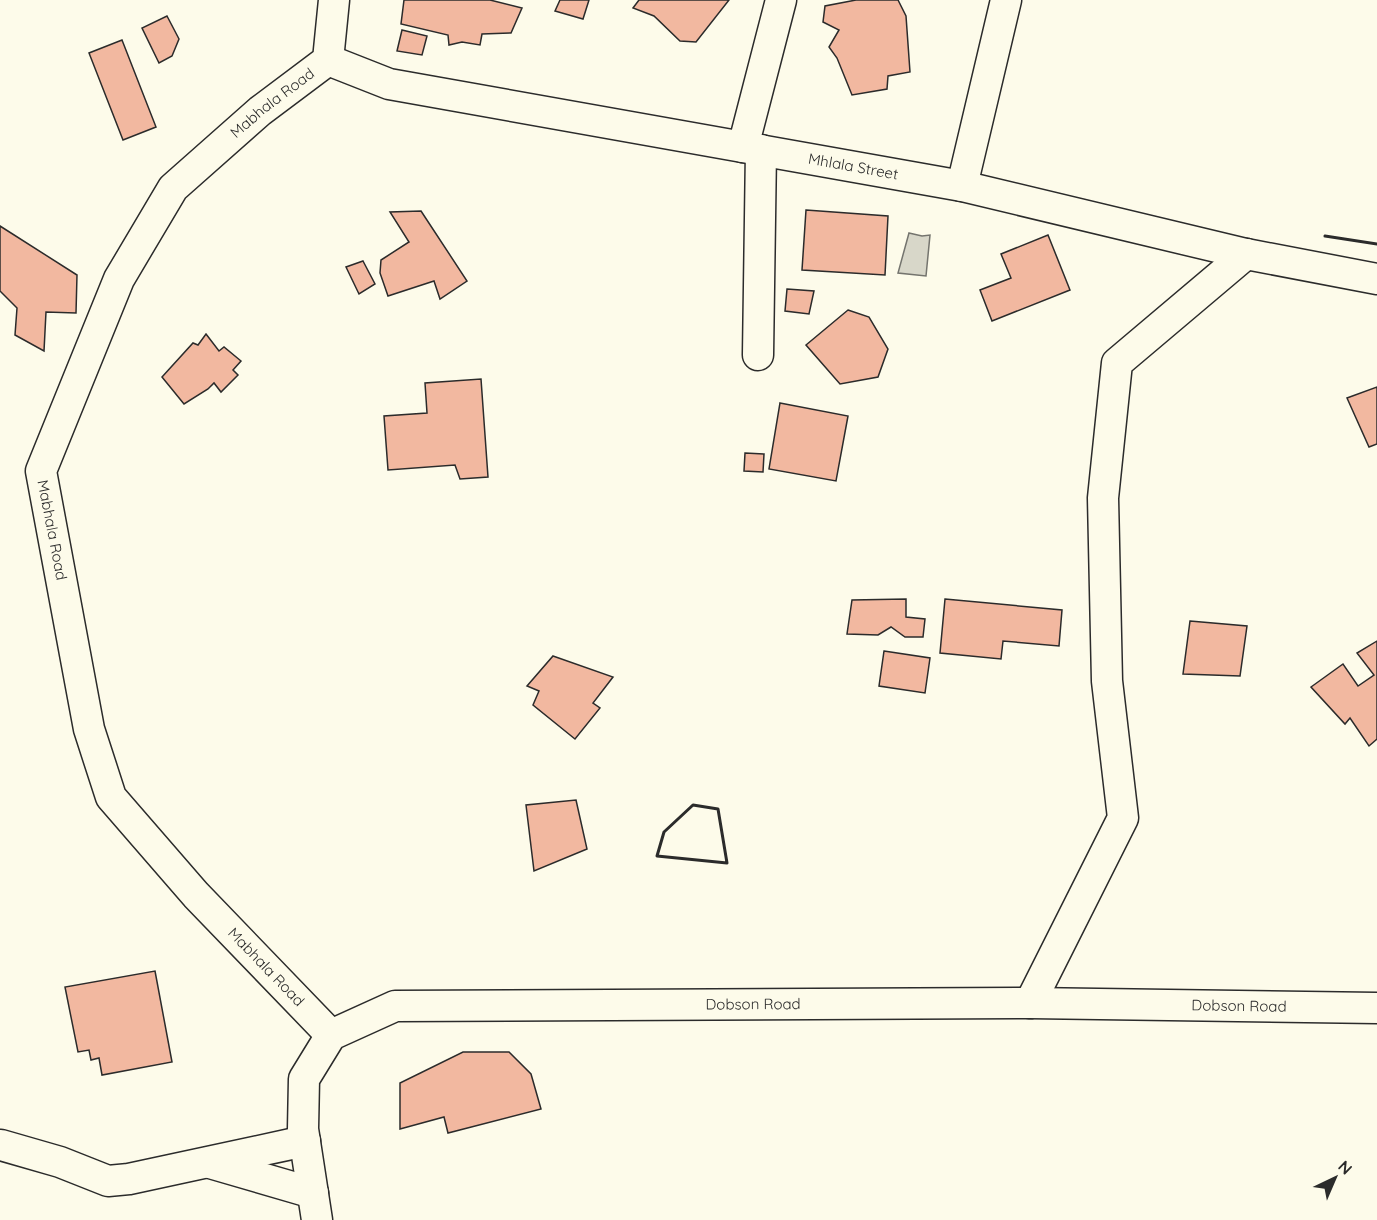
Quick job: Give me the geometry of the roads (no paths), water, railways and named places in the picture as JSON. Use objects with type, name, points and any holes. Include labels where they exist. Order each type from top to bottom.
[{"type":"street","name":"Mabhala Road","points":[[331,1035],[196,895],[111,796],[89,729],[41,471],[119,279],[173,188],[260,111],[328,60],[334,0]]},
{"type":"street","points":[[758,356],[752,149],[782,0]]},
{"type":"street","points":[[962,186],[1006,0]]},
{"type":"street","name":"Mhlala Street","points":[[328,60],[389,84],[962,186],[1246,254],[1377,279]]},
{"type":"street","points":[[1030,1003],[1123,818],[1107,681],[1103,509],[1117,363],[1246,254]]},
{"type":"street","name":"Dobson Road","points":[[331,1035],[395,1006],[1030,1003],[1377,1008]]},
{"type":"street","points":[[315,1207],[305,1141],[304,1079],[331,1035]]},
{"type":"street","points":[[1,1145],[60,1162],[108,1181],[129,1179],[305,1141]]},
{"type":"street","points":[[207,1162],[315,1207]]}]
